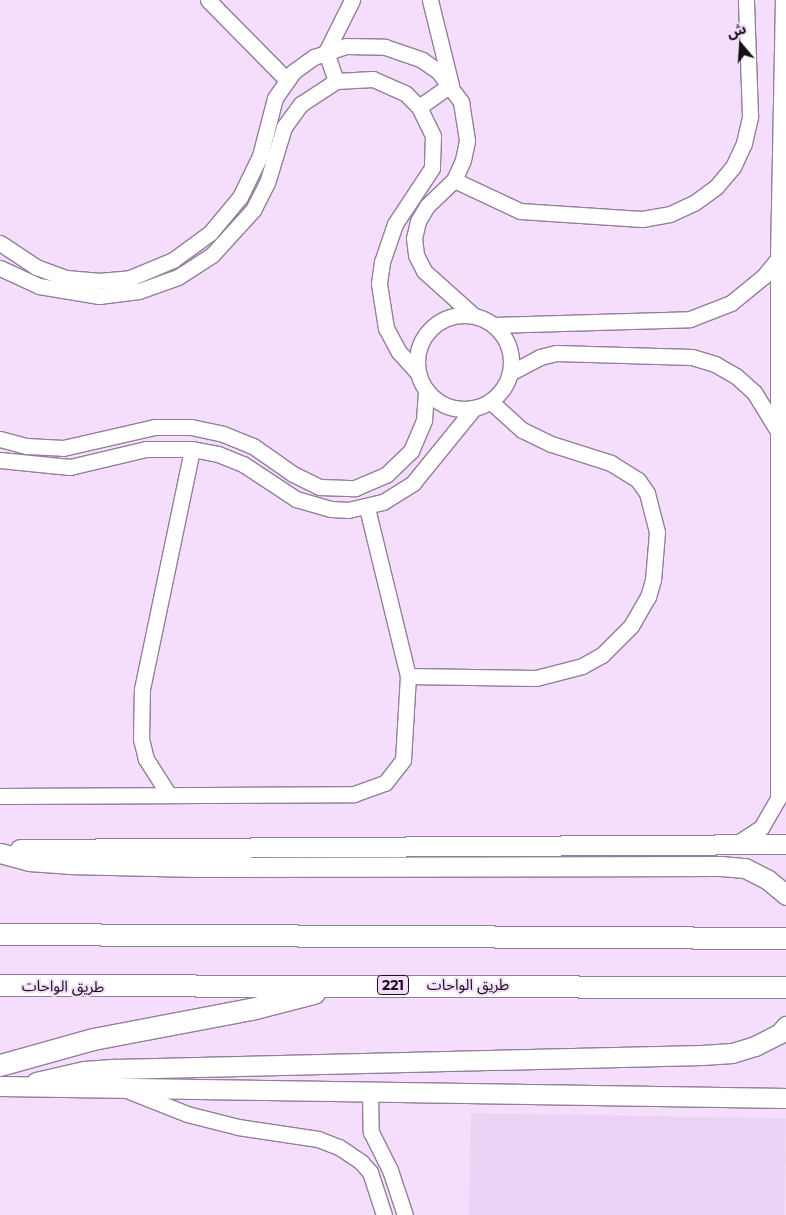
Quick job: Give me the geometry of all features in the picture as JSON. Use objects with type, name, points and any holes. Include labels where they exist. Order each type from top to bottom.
[{"type":"highway","points":[[0,934],[786,938]]},
{"type":"highway","points":[[0,1065],[93,1039],[271,1005],[338,984]]},
{"type":"highway","name":"طريق الواحات","points":[[0,985],[232,988],[338,984],[786,987]]},
{"type":"main road","points":[[0,851],[786,844]]},
{"type":"main road","points":[[0,851],[29,861],[68,864],[336,868],[722,866],[745,868],[767,879],[786,894]]},
{"type":"main road","points":[[8,1087],[84,1071],[314,1063],[702,1056],[732,1053],[755,1046],[779,1034],[786,1026]]},
{"type":"main road","points":[[8,1087],[786,1098]]},
{"type":"street","points":[[208,0],[286,79]]},
{"type":"street","points":[[336,81],[326,52],[352,0]]},
{"type":"street","points":[[0,268],[58,292],[119,295],[159,285],[196,267],[228,242],[260,196],[279,140],[292,115],[312,95],[336,81],[373,79],[390,85],[419,107],[433,136],[432,168],[396,224],[382,262],[379,284],[386,328],[399,352],[417,372],[426,390],[452,408],[474,408],[490,401],[503,389],[510,373],[510,350],[504,336],[493,325],[473,315],[424,271],[416,255],[414,238],[418,221],[427,206],[454,180],[467,141],[461,102],[451,85],[430,0]]},
{"type":"street","points":[[454,180],[520,211],[642,219],[670,214],[694,202],[716,187],[733,167],[744,143],[750,116],[746,0]]},
{"type":"street","points":[[732,845],[762,828],[778,799],[783,562],[778,433],[778,259],[783,0]]},
{"type":"street","points":[[0,243],[36,267],[66,278],[98,281],[130,278],[152,270],[192,248],[226,216],[251,177],[275,98],[286,79],[303,64],[326,52],[365,45],[394,49],[422,60],[451,85]]},
{"type":"street","points":[[419,107],[451,85]]},
{"type":"street","points":[[226,216],[236,218],[240,227]]},
{"type":"street","points":[[493,325],[690,319],[730,303],[759,281],[778,259]]},
{"type":"street","points":[[417,372],[421,341],[434,325],[452,316],[473,315]]},
{"type":"street","points":[[510,373],[540,357],[556,353],[692,357],[715,364],[754,392],[778,433]]},
{"type":"street","points":[[0,440],[50,449],[89,444],[156,427],[191,427],[223,434],[253,446],[304,481],[320,487],[355,488],[390,473],[411,451],[419,436],[424,420],[426,390]]},
{"type":"street","points":[[408,676],[536,678],[559,674],[588,662],[620,639],[648,597],[654,571],[656,532],[647,493],[638,480],[611,463],[551,444],[522,430],[490,401]]},
{"type":"street","points":[[0,460],[45,466],[85,465],[146,449],[192,449],[218,454],[242,464],[296,499],[330,509],[367,508],[398,493],[413,483],[474,408]]},
{"type":"street","points":[[45,466],[50,449]]},
{"type":"street","points":[[169,795],[146,759],[141,739],[142,688],[192,449]]},
{"type":"street","points":[[296,499],[304,481]]},
{"type":"street","points":[[0,796],[354,794],[385,783],[403,760],[408,676],[367,508]]},
{"type":"street","points":[[129,1090],[187,1114],[238,1127],[318,1139],[339,1147],[361,1162],[370,1172],[384,1215]]},
{"type":"street","points":[[370,1093],[372,1132],[394,1179],[404,1215]]},
{"type":"shaded area","points":[[471,1113],[786,1118],[784,1215],[469,1215]]}]
